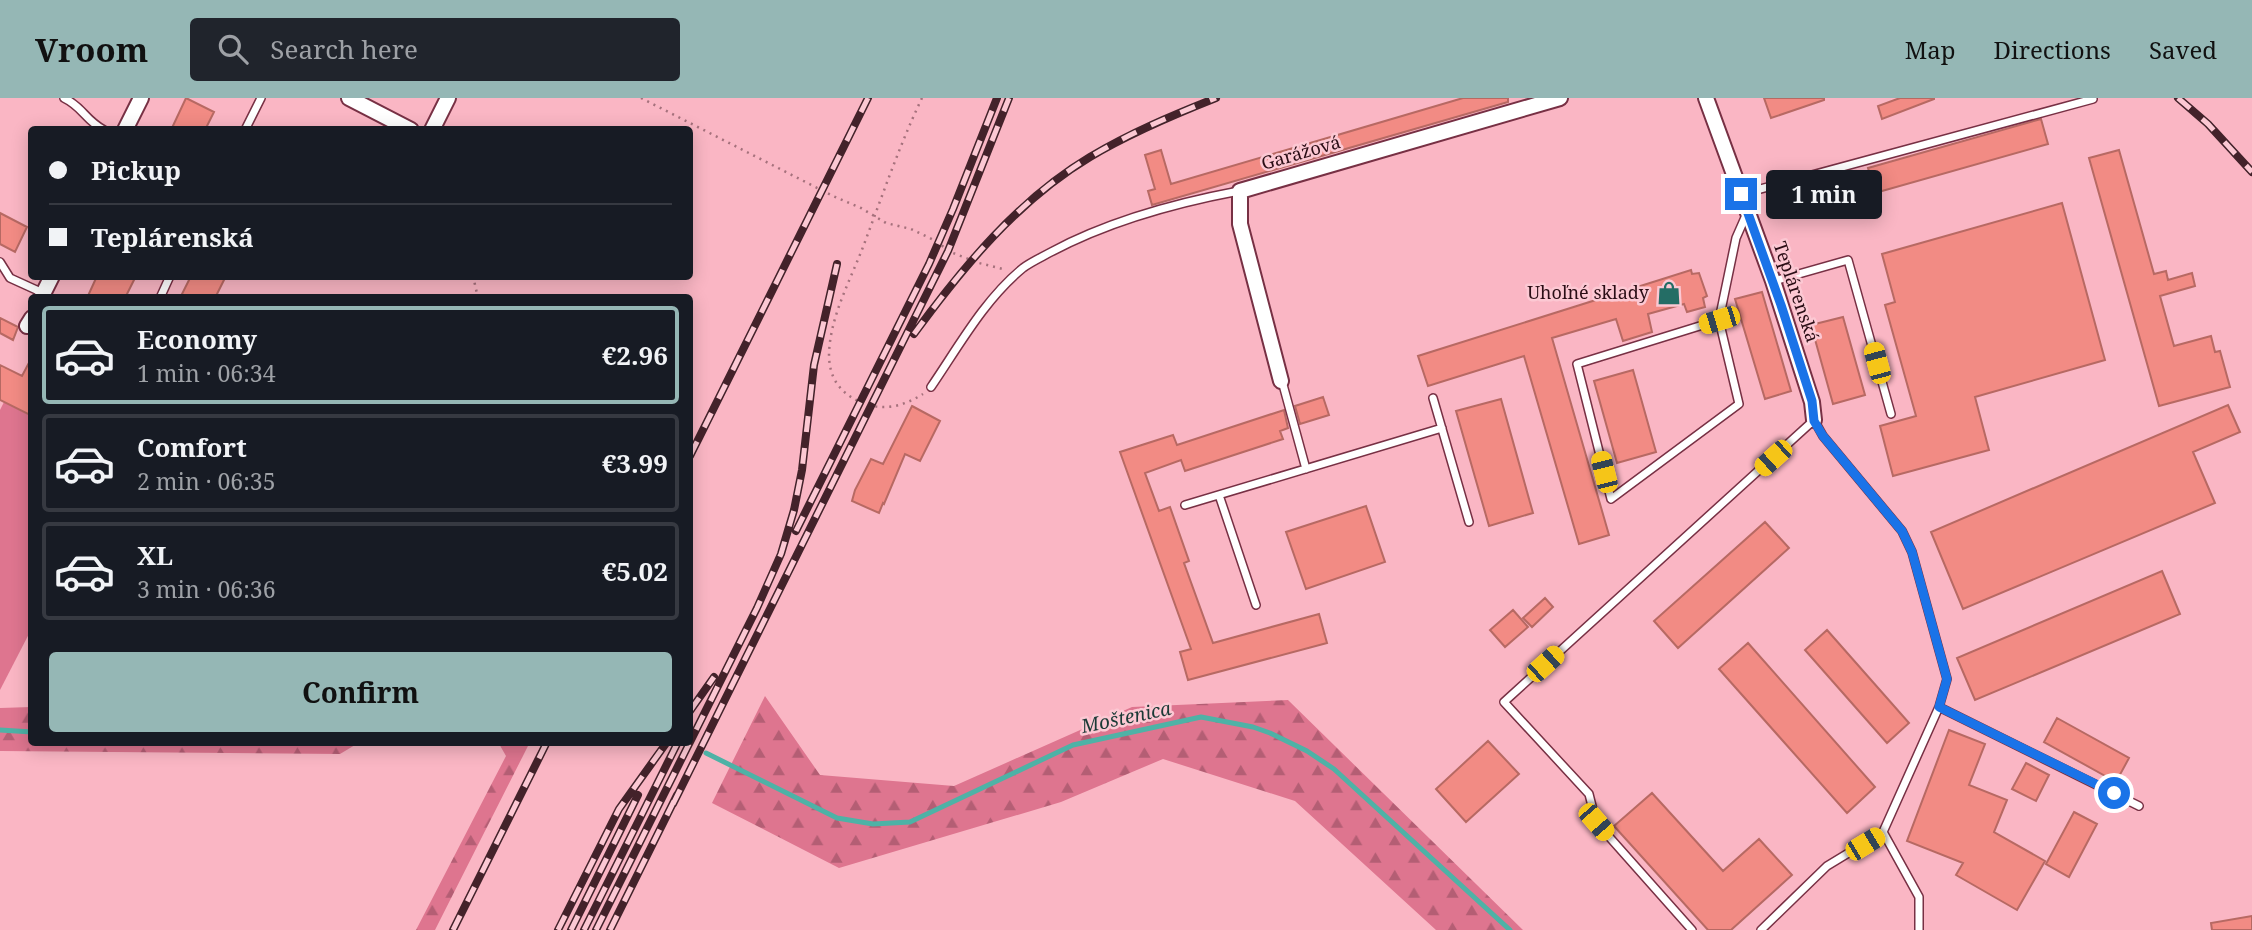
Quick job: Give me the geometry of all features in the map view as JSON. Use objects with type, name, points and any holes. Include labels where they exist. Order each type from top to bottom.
[{"type":"street","points":[[127,126],[141,98]]},
{"type":"street","points":[[349,98],[403,126]]},
{"type":"street","points":[[434,126],[448,98]]},
{"type":"street","name":"Garážová","points":[[1240,191],[1560,98]]},
{"type":"street","name":"Teplárenská","points":[[1706,98],[1773,281],[1812,401],[1814,421]]},
{"type":"street","points":[[1240,191],[1240,224],[1281,381]]},
{"type":"lane","points":[[64,98],[79,105],[90,122],[97,126]]},
{"type":"lane","points":[[247,126],[261,98]]},
{"type":"lane","points":[[1741,194],[2093,99]]},
{"type":"lane","points":[[931,387],[989,303],[1024,267],[1074,239],[1153,211],[1240,191]]},
{"type":"lane","points":[[1719,320],[1577,364],[1611,499],[1740,404],[1719,320],[1736,238],[1748,212]]},
{"type":"lane","points":[[1773,281],[1848,260],[1891,414]]},
{"type":"lane","points":[[0,262],[10,278],[41,294]]},
{"type":"lane","points":[[1281,381],[1306,469]]},
{"type":"lane","points":[[1433,398],[1469,522]]},
{"type":"lane","points":[[1692,930],[1596,822],[1589,794],[1504,702],[1814,421],[1823,436],[1902,531],[1912,552],[1947,679],[1939,707],[1884,832],[1827,866],[1761,930]]},
{"type":"lane","points":[[1185,505],[1442,428]]},
{"type":"lane","points":[[1219,495],[1256,605]]},
{"type":"lane","points":[[1939,707],[2139,806]]},
{"type":"lane","points":[[1884,832],[1919,897],[1919,930]]},
{"type":"path","points":[[642,98],[894,226],[911,229],[939,242],[948,251],[1003,269],[1024,267]]},
{"type":"path","points":[[922,98],[834,325],[829,355],[833,378],[843,392],[872,406],[884,409],[906,404],[931,387]]},
{"type":"green space","points":[[4,402],[28,414],[28,636],[0,690],[0,410]]},
{"type":"green space","points":[[765,696],[820,775],[954,786],[1132,707],[1288,700],[1523,930],[1436,930],[1295,801],[1163,759],[1061,802],[839,868],[712,803]]},
{"type":"green space","points":[[28,707],[28,746],[353,746],[340,754],[0,751],[0,708]]},
{"type":"green space","points":[[500,746],[528,746],[435,930],[416,930],[506,756]]},
{"type":"building","points":[[186,98],[214,112],[207,126],[173,126]]},
{"type":"building","points":[[1463,98],[1508,98],[1508,102],[1152,205],[1148,191],[1155,189],[1145,155],[1161,150],[1171,184]]},
{"type":"building","points":[[1764,98],[1824,98],[1824,100],[1771,118]]},
{"type":"building","points":[[1900,98],[1934,99],[1882,119],[1878,106]]},
{"type":"building","points":[[2041,119],[2048,144],[1875,193],[1868,168]]},
{"type":"building","points":[[2119,150],[2154,274],[2166,271],[2168,280],[2192,273],[2195,286],[2160,296],[2174,346],[2211,336],[2215,352],[2220,351],[2230,387],[2159,406],[2089,158]]},
{"type":"building","points":[[1820,184],[1824,198],[1775,213],[1771,199]]},
{"type":"building","points":[[2062,203],[2105,360],[1975,397],[1989,450],[1893,476],[1880,426],[1916,416],[1885,305],[1895,302],[1882,254]]},
{"type":"building","points":[[0,213],[27,227],[15,252],[0,244]]},
{"type":"building","points":[[1691,270],[1692,274],[1699,273],[1707,296],[1703,298],[1705,307],[1687,312],[1684,304],[1648,314],[1652,332],[1623,341],[1616,319],[1552,338],[1609,535],[1579,544],[1524,356],[1428,386],[1418,356]]},
{"type":"building","points":[[95,280],[134,280],[127,294],[89,294]]},
{"type":"building","points":[[189,280],[224,280],[217,294],[182,294]]},
{"type":"building","points":[[1762,292],[1791,391],[1765,399],[1735,299]]},
{"type":"building","points":[[1843,317],[1865,395],[1833,404],[1811,325]]},
{"type":"building","points":[[0,318],[18,327],[13,340],[0,333]]},
{"type":"building","points":[[0,365],[22,376],[28,365],[28,414],[0,400]]},
{"type":"building","points":[[1633,370],[1656,452],[1617,463],[1594,381]]},
{"type":"building","points":[[1323,397],[1329,415],[1300,424],[1295,406]]},
{"type":"building","points":[[1501,399],[1533,513],[1489,526],[1456,411]]},
{"type":"building","points":[[2228,405],[2240,432],[2193,452],[2215,503],[1963,609],[1931,532]]},
{"type":"building","points":[[912,406],[940,421],[920,461],[905,454],[879,513],[852,501],[871,459],[883,464]]},
{"type":"building","points":[[1284,410],[1288,428],[1280,431],[1283,439],[1185,471],[1181,460],[1145,473],[1159,511],[1170,507],[1189,561],[1184,563],[1213,643],[1319,614],[1327,643],[1188,680],[1180,652],[1191,649],[1120,452],[1173,435],[1177,445]]},
{"type":"building","points":[[1366,506],[1385,562],[1306,589],[1286,532]]},
{"type":"building","points":[[1765,522],[1789,548],[1678,648],[1654,621]]},
{"type":"building","points":[[2162,571],[2180,614],[1975,700],[1957,658]]},
{"type":"building","points":[[1545,598],[1553,607],[1532,627],[1523,618]]},
{"type":"building","points":[[1513,610],[1528,627],[1505,647],[1490,630]]},
{"type":"building","points":[[1827,630],[1909,723],[1887,743],[1805,650]]},
{"type":"building","points":[[1748,643],[1875,787],[1847,813],[1719,669]]},
{"type":"building","points":[[2057,718],[2129,758],[2116,782],[2044,742]]},
{"type":"building","points":[[1949,730],[1985,744],[1969,785],[2007,800],[1994,832],[2045,861],[2017,910],[1956,875],[1963,863],[1907,841]]},
{"type":"building","points":[[1488,741],[1519,774],[1466,822],[1436,789]]},
{"type":"building","points":[[2026,763],[2049,775],[2036,801],[2012,789]]},
{"type":"building","points":[[1652,793],[1723,871],[1759,839],[1792,875],[1731,930],[1708,930],[1614,826]]},
{"type":"building","points":[[2074,812],[2097,824],[2069,877],[2046,864]]},
{"type":"building","points":[[2252,916],[2252,930],[2212,930],[2211,923]]},
{"type":"waterway","name":"Moštenica","points":[[706,753],[837,818],[873,824],[910,822],[1073,745],[1201,717],[1253,727],[1307,751],[1334,769],[1510,930]]},
{"type":"waterway","name":"Moštenica","points":[[0,730],[28,732]]},
{"type":"railway","points":[[693,450],[868,98]]},
{"type":"railway","points":[[796,531],[929,264],[997,98]]},
{"type":"railway","points":[[673,804],[948,251],[1009,98]]},
{"type":"railway","points":[[914,334],[993,236],[1039,193],[1105,148],[1216,98]]},
{"type":"railway","points":[[2178,98],[2208,124],[2252,172]]},
{"type":"railway","points":[[693,736],[781,554],[802,470],[814,365],[837,264]]},
{"type":"railway","points":[[693,707],[714,677]]},
{"type":"railway","points":[[453,930],[545,746]]},
{"type":"railway","points":[[558,930],[619,809],[664,746]]},
{"type":"railway","points":[[584,930],[676,746]]},
{"type":"railway","points":[[596,930],[688,746]]},
{"type":"railway","points":[[571,930],[638,795]]},
{"type":"railway","points":[[610,930],[677,795]]},
{"type":"place","name":"Uhoľné sklady","points":[[1669,293]]},
{"type":"route","points":[[1741,194],[1812,401],[1814,421],[1823,436],[1902,531],[1912,552],[1947,679],[1939,707],[2114,793]]}]
